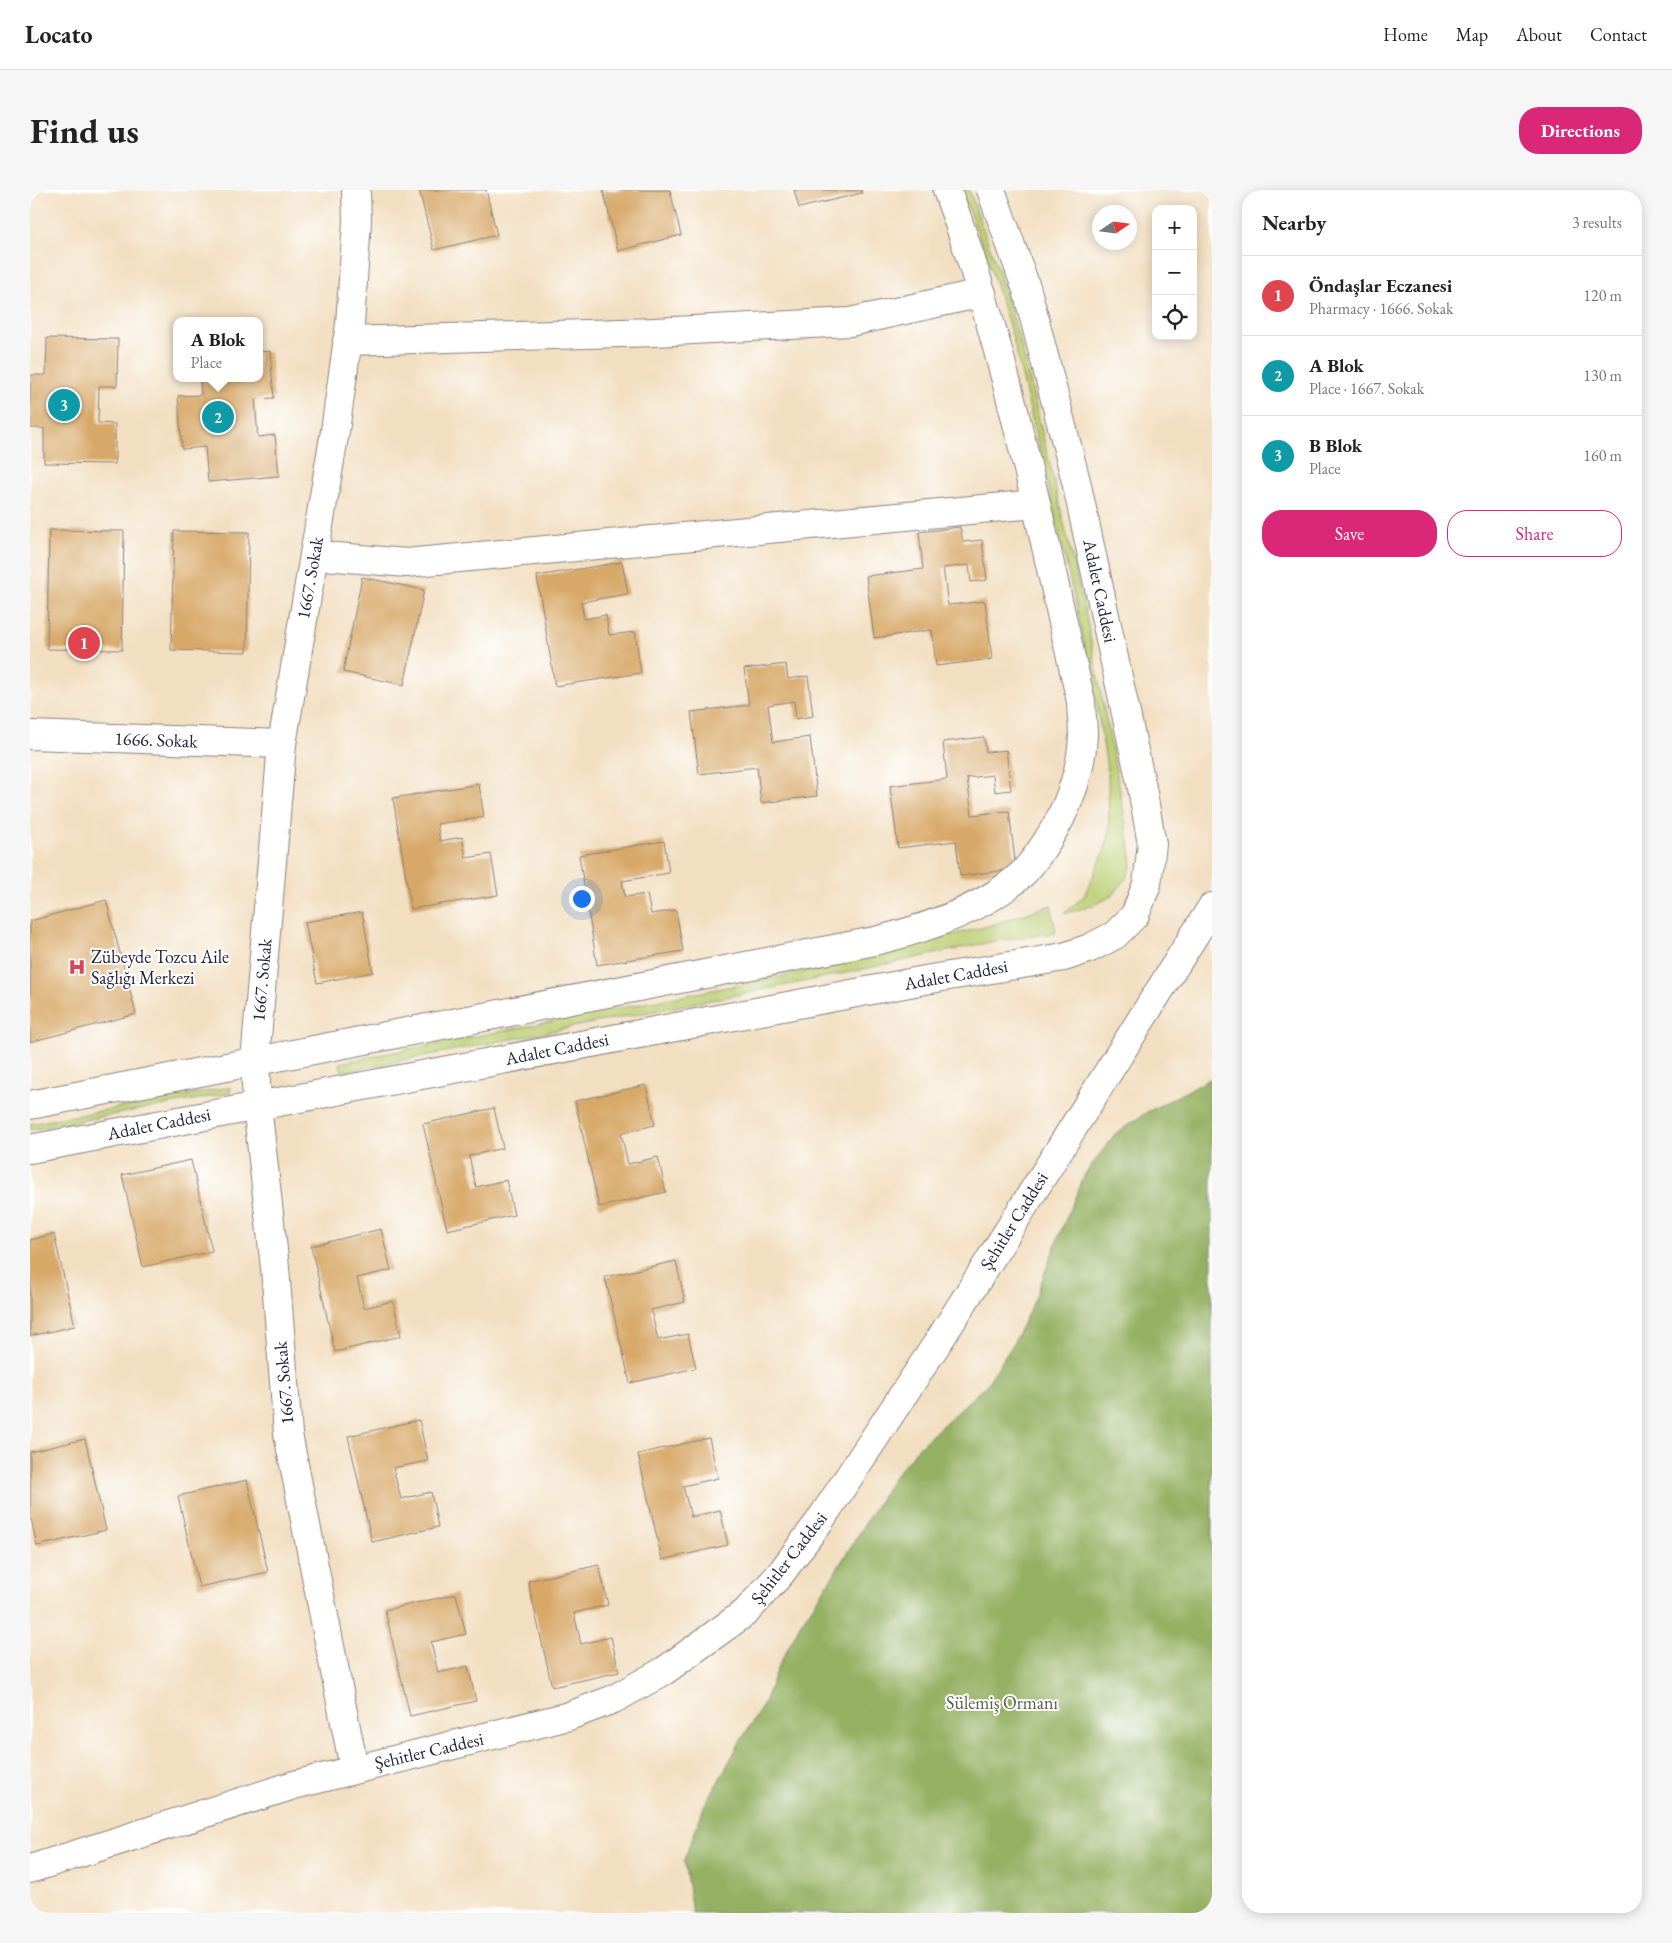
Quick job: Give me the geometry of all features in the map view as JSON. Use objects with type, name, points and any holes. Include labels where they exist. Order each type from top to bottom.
[{"type":"street","name":"1667. Sokak","points":[[354,1768],[288,1434],[274,1268],[257,1106],[255,1061],[282,744],[348,341],[356,241],[356,190]]},
{"type":"street","points":[[30,1105],[875,941],[907,933],[978,905],[1025,870],[1050,837],[1066,807],[1079,771],[1083,735],[1080,701],[994,334],[966,242],[947,190]]},
{"type":"street","name":"Adalet Caddesi","points":[[30,1148],[915,982],[1064,957],[1090,948],[1115,935],[1134,915],[1147,884],[1152,844],[1142,788],[1076,481],[1027,290],[990,190]]},
{"type":"street","points":[[348,341],[655,332],[850,322],[982,293]]},
{"type":"street","points":[[314,555],[406,563],[1035,504]]},
{"type":"street","name":"1666. Sokak","points":[[30,735],[282,744]]},
{"type":"street","name":"Şehitler Caddesi","points":[[30,1869],[294,1785],[354,1768],[507,1733],[569,1716],[614,1699],[664,1671],[746,1612],[781,1573],[830,1506],[942,1336],[1212,907]]},
{"type":"green space","points":[[961,190],[969,190],[998,270],[1021,344],[1086,616],[1131,855],[1132,866],[1125,880],[1113,895],[1097,904],[1064,914],[1084,896],[1104,852],[1109,834],[1108,775],[1096,700],[1076,605],[1013,338],[986,254]]},
{"type":"green space","points":[[1051,905],[1056,933],[995,941],[812,980],[343,1072],[339,1063],[804,972],[988,926]]},
{"type":"green space","name":"Sülemiş Ormanı","points":[[1212,1078],[1212,1913],[692,1913],[684,1860],[704,1807],[763,1705],[776,1671],[801,1623],[831,1579],[893,1478],[919,1447],[987,1384],[1012,1346],[1034,1301],[1085,1174],[1115,1134],[1147,1112]]},
{"type":"green space","points":[[231,1087],[230,1093],[30,1130],[30,1124]]},
{"type":"building","points":[[419,190],[486,190],[497,235],[434,250]]},
{"type":"building","points":[[603,190],[670,190],[681,235],[618,251]]},
{"type":"building","points":[[794,190],[861,190],[862,193],[799,208]]},
{"type":"building","points":[[47,338],[118,339],[117,386],[99,386],[98,423],[115,424],[115,464],[44,463],[44,428],[30,428],[30,375],[46,375]]},
{"type":"building","points":[[270,351],[274,398],[255,399],[258,437],[275,435],[279,476],[208,482],[205,447],[182,449],[178,396],[201,395],[200,382],[263,382],[263,352]]},
{"type":"building","points":[[960,527],[963,542],[982,540],[987,580],[971,582],[969,565],[943,568],[948,605],[985,601],[992,659],[936,666],[932,630],[874,638],[866,576],[923,569],[919,532]]},
{"type":"building","points":[[49,530],[124,531],[122,650],[47,649]]},
{"type":"building","points":[[174,531],[249,532],[247,652],[171,650]]},
{"type":"building","points":[[622,562],[628,594],[581,602],[584,619],[606,615],[609,635],[635,632],[641,673],[555,686],[537,576]]},
{"type":"building","points":[[362,577],[424,590],[404,685],[343,672]]},
{"type":"building","points":[[786,664],[788,679],[808,676],[813,716],[796,719],[794,701],[768,705],[773,742],[810,737],[817,796],[761,803],[757,767],[699,774],[691,712],[749,705],[744,669]]},
{"type":"building","points":[[984,737],[986,752],[1006,750],[1011,790],[995,792],[993,775],[967,778],[972,815],[1009,811],[1016,869],[960,876],[956,841],[898,848],[890,786],[947,779],[943,742]]},
{"type":"building","points":[[479,784],[484,817],[437,824],[440,841],[462,837],[466,858],[491,854],[498,895],[411,909],[393,798]]},
{"type":"building","points":[[664,841],[669,873],[622,881],[625,897],[647,894],[651,914],[676,910],[683,951],[597,965],[579,855]]},
{"type":"building","name":"Zübeyde Tozcu Aile Sağlığı Merkezi","points":[[106,900],[136,1014],[30,1042],[30,921]]},
{"type":"building","points":[[362,912],[373,972],[317,983],[305,922]]},
{"type":"building","points":[[646,1085],[655,1125],[621,1133],[628,1164],[658,1157],[666,1192],[599,1207],[575,1101]]},
{"type":"building","points":[[494,1108],[503,1148],[469,1156],[476,1187],[506,1180],[514,1215],[447,1230],[423,1124]]},
{"type":"building","points":[[191,1160],[212,1251],[143,1267],[122,1175]]},
{"type":"building","points":[[381,1229],[391,1270],[357,1278],[364,1308],[393,1301],[401,1336],[335,1352],[311,1246]]},
{"type":"building","points":[[54,1234],[75,1326],[30,1336],[30,1240]]},
{"type":"building","points":[[676,1261],[685,1302],[651,1310],[658,1340],[688,1334],[696,1368],[630,1383],[605,1277]]},
{"type":"building","points":[[419,1420],[428,1461],[393,1468],[401,1499],[431,1492],[438,1527],[372,1542],[348,1436]]},
{"type":"building","points":[[709,1438],[718,1478],[683,1486],[691,1517],[720,1510],[728,1545],[662,1560],[638,1454]]},
{"type":"building","points":[[85,1439],[106,1530],[37,1546],[30,1514],[30,1452]]},
{"type":"building","points":[[247,1480],[268,1572],[199,1587],[178,1496]]},
{"type":"building","points":[[599,1565],[608,1605],[574,1613],[581,1644],[611,1637],[619,1672],[552,1687],[528,1581]]},
{"type":"building","points":[[456,1594],[466,1634],[431,1642],[438,1673],[468,1666],[476,1701],[410,1716],[385,1610]]},
{"type":"place","name":"B Blok","points":[[64,405]]},
{"type":"place","name":"A Blok","points":[[218,417]]},
{"type":"place","name":"Öndaşlar Eczanesi","points":[[84,643]]},
{"type":"place","name":"Zübeyde Tozcu Aile Sağlığı Merkezi","points":[[77,967]]}]
